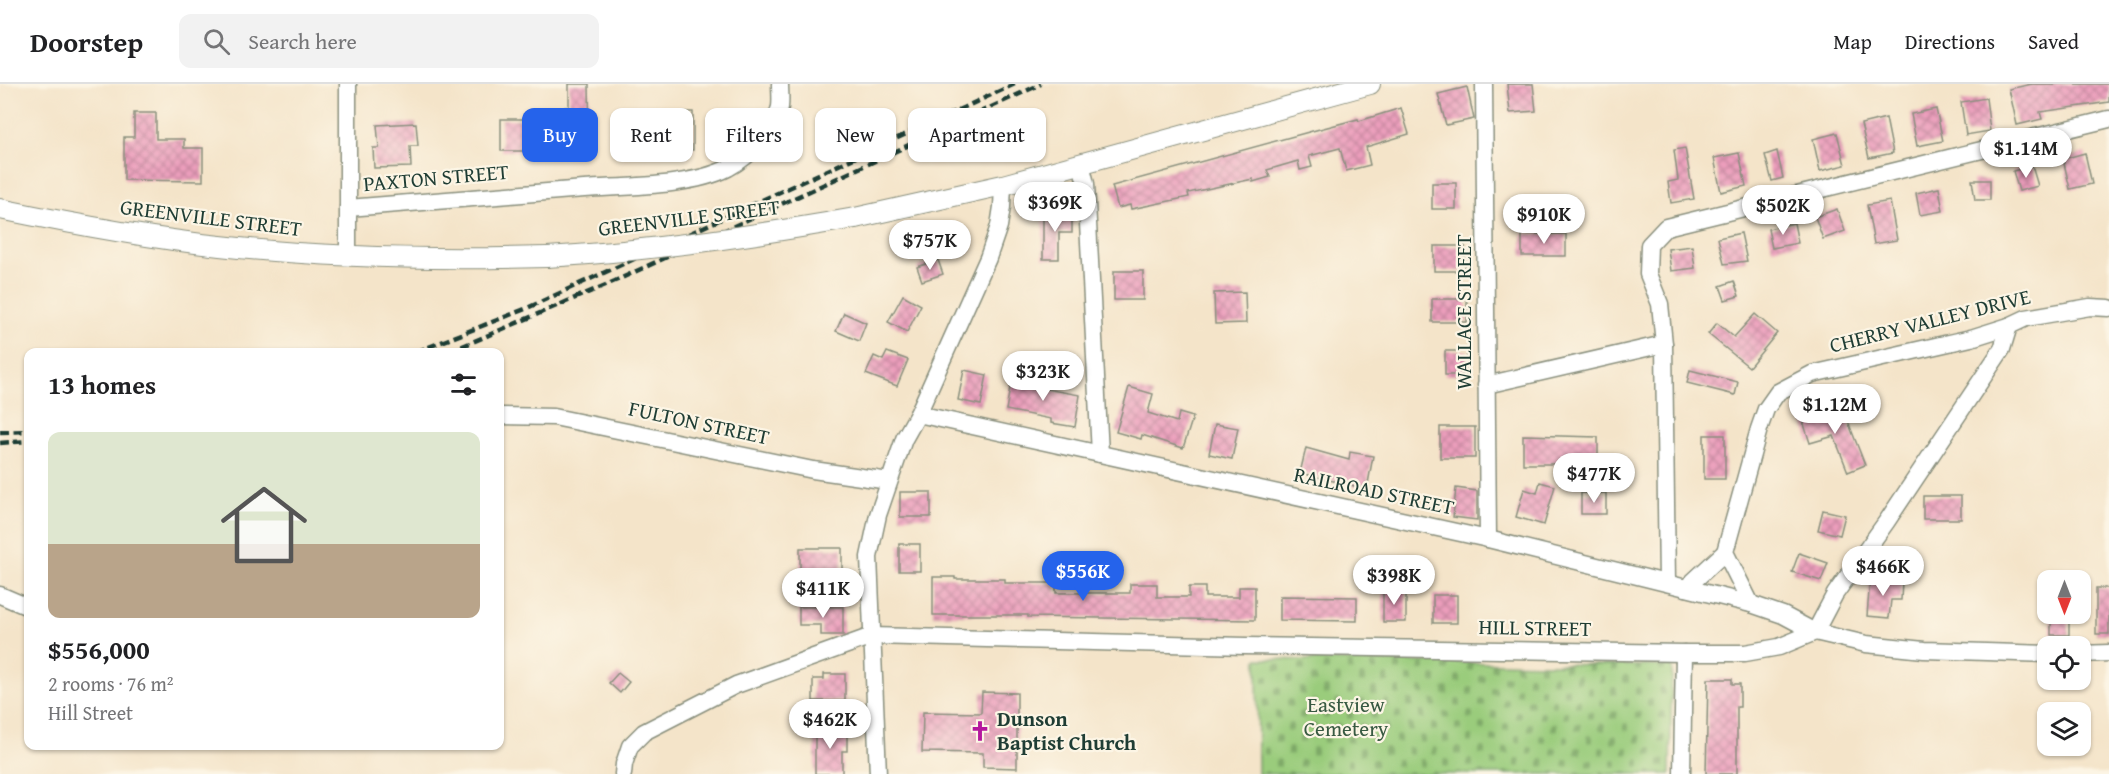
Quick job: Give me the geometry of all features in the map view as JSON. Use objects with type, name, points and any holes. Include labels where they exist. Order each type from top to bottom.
[{"type":"street","points":[[348,84],[348,255]]},
{"type":"street","name":"PAXTON STREET","points":[[348,208],[588,188],[642,186],[704,176],[727,168],[745,156],[766,136],[776,119],[780,105],[780,84]]},
{"type":"street","name":"GREENVILLE STREET","points":[[0,208],[157,238],[221,246],[348,255],[422,258],[547,257],[621,252],[672,247],[855,218],[1003,185],[1370,84]]},
{"type":"street","name":"WALLACE STREET","points":[[1484,84],[1488,540]]},
{"type":"street","points":[[1667,583],[1664,344],[1660,304],[1648,274],[1649,245],[1666,227],[2109,119]]},
{"type":"street","points":[[1081,163],[1086,184],[1100,454]]},
{"type":"street","points":[[878,774],[869,557],[878,514],[904,439],[918,414],[988,258],[999,226],[1003,185]]},
{"type":"street","name":"CHERRY VALLEY DRIVE","points":[[1725,552],[1759,429],[1766,409],[1778,392],[1812,374],[1971,339],[2026,318],[2090,307],[2109,308]]},
{"type":"street","points":[[2009,326],[2002,349],[1887,521],[1835,594],[1815,632],[1866,644],[1924,650],[2037,654]]},
{"type":"street","points":[[1486,385],[1664,344]]},
{"type":"street","name":"RAILROAD STREET","points":[[918,414],[1488,540],[1667,583],[1751,604],[1783,615],[1815,632]]},
{"type":"street","name":"FULTON STREET","points":[[504,416],[554,417],[813,470],[889,481]]},
{"type":"street","points":[[1686,588],[1725,552],[1751,604]]},
{"type":"street","points":[[0,595],[24,605]]},
{"type":"street","name":"HILL STREET","points":[[872,636],[1245,646],[1744,653],[1779,647],[1815,632]]},
{"type":"street","points":[[623,774],[630,746],[644,732],[736,685],[872,636]]},
{"type":"street","points":[[1682,774],[1684,653]]},
{"type":"street","points":[[2091,654],[2109,653]]},
{"type":"green space","name":"Eastview Cemetery","points":[[1257,659],[1672,666],[1670,774],[1258,774]]},
{"type":"building","points":[[569,84],[589,84],[589,108],[565,108],[569,107]]},
{"type":"building","points":[[1507,84],[1533,84],[1536,111],[1510,113]]},
{"type":"building","points":[[2032,84],[2109,84],[2109,102],[2040,112],[2042,119],[2017,125],[2009,89]]},
{"type":"building","points":[[1467,87],[1474,119],[1446,125],[1438,94]]},
{"type":"building","points":[[1986,98],[1990,131],[1966,135],[1961,102]]},
{"type":"building","points":[[1401,108],[1409,134],[1366,147],[1370,165],[1346,171],[1340,148],[1309,156],[1312,167],[1300,170],[1298,161],[1267,170],[1270,177],[1253,182],[1253,179],[1188,193],[1189,197],[1131,209],[1130,205],[1118,208],[1112,186]]},
{"type":"building","points":[[1936,109],[1943,141],[1917,146],[1911,114]]},
{"type":"building","points":[[134,113],[156,113],[156,139],[184,139],[184,148],[203,148],[203,181],[124,180],[124,137],[134,137]]},
{"type":"building","points":[[1886,118],[1893,153],[1869,158],[1861,124]]},
{"type":"building","points":[[501,119],[522,119],[522,151],[501,151]]},
{"type":"building","points":[[416,123],[418,146],[410,146],[411,167],[374,168],[373,148],[379,148],[377,125]]},
{"type":"building","points":[[1837,133],[1845,165],[1820,171],[1813,139]]},
{"type":"building","points":[[1685,148],[1694,199],[1671,203],[1668,182],[1678,180],[1674,150]]},
{"type":"building","points":[[1777,151],[1783,178],[1772,181],[1765,155]]},
{"type":"building","points":[[1739,153],[1746,186],[1721,192],[1714,158]]},
{"type":"building","points":[[2085,153],[2092,184],[2070,189],[2063,159]]},
{"type":"building","points":[[2032,166],[2038,186],[2019,191],[2013,171]]},
{"type":"building","points":[[1972,180],[1990,180],[1990,200],[1975,200]]},
{"type":"building","points":[[1432,183],[1456,183],[1456,209],[1432,209]]},
{"type":"building","points":[[1939,188],[1943,211],[1920,215],[1916,193]]},
{"type":"building","points":[[1890,201],[1897,240],[1874,244],[1867,205]]},
{"type":"building","points":[[1837,209],[1845,231],[1823,239],[1815,217]]},
{"type":"building","points":[[1043,214],[1072,214],[1072,233],[1059,233],[1059,259],[1043,259]]},
{"type":"building","points":[[1794,223],[1798,243],[1772,248],[1768,229]]},
{"type":"building","points":[[1741,233],[1747,261],[1724,264],[1718,238]]},
{"type":"building","points":[[1522,234],[1566,234],[1566,256],[1522,256]]},
{"type":"building","points":[[1434,246],[1465,246],[1465,271],[1434,271]]},
{"type":"building","points":[[1692,246],[1695,268],[1671,271],[1668,249]]},
{"type":"building","points":[[938,260],[943,274],[922,281],[917,267]]},
{"type":"building","points":[[1114,271],[1143,271],[1143,300],[1114,300]]},
{"type":"building","points":[[1734,281],[1739,296],[1725,300],[1720,286]]},
{"type":"building","points":[[1245,292],[1246,323],[1215,324],[1214,293]]},
{"type":"building","points":[[903,295],[921,305],[907,332],[888,322]]},
{"type":"building","points":[[1432,299],[1467,299],[1467,322],[1432,322]]},
{"type":"building","points":[[844,313],[866,323],[859,341],[836,331]]},
{"type":"building","points":[[1755,314],[1777,333],[1749,367],[1708,334],[1717,323],[1734,337]]},
{"type":"building","points":[[1445,351],[1467,351],[1467,375],[1445,375]]},
{"type":"building","points":[[887,352],[908,360],[897,386],[866,374],[874,356],[883,360]]},
{"type":"building","points":[[964,370],[987,375],[981,405],[958,400]]},
{"type":"building","points":[[1690,370],[1738,382],[1735,395],[1687,383]]},
{"type":"building","points":[[1012,376],[1035,380],[1034,387],[1080,395],[1075,427],[1051,423],[1051,419],[1006,410]]},
{"type":"building","points":[[1129,387],[1153,394],[1148,413],[1177,422],[1179,413],[1193,417],[1183,448],[1142,435],[1141,439],[1116,432]]},
{"type":"building","points":[[1842,406],[1865,465],[1848,472],[1834,436],[1810,443],[1802,418]]},
{"type":"building","points":[[1215,424],[1238,428],[1232,459],[1209,454]]},
{"type":"building","points":[[1440,427],[1475,427],[1475,458],[1440,458]]},
{"type":"building","points":[[1523,435],[1598,437],[1598,467],[1581,467],[1581,464],[1523,464]]},
{"type":"building","points":[[1704,435],[1725,435],[1725,479],[1704,479]]},
{"type":"building","points":[[1306,448],[1349,460],[1350,452],[1373,456],[1367,489],[1300,473]]},
{"type":"building","points":[[1540,482],[1555,486],[1544,525],[1516,517],[1524,489],[1537,493]]},
{"type":"building","points":[[1456,488],[1477,491],[1477,520],[1453,517]]},
{"type":"building","points":[[900,492],[931,492],[931,517],[900,517]]},
{"type":"building","points":[[1581,493],[1606,493],[1606,514],[1581,514]]},
{"type":"building","points":[[1923,496],[1961,496],[1961,519],[1923,519]]},
{"type":"building","points":[[1823,510],[1845,515],[1840,535],[1818,530]]},
{"type":"building","points":[[899,544],[920,544],[920,571],[899,571]]},
{"type":"building","points":[[800,548],[842,548],[842,572],[800,572]]},
{"type":"building","points":[[1799,553],[1828,563],[1821,581],[1792,572]]},
{"type":"building","points":[[933,577],[1005,579],[1005,583],[1056,583],[1056,593],[1130,593],[1130,584],[1157,584],[1157,597],[1189,597],[1189,587],[1205,587],[1205,597],[1239,597],[1239,587],[1255,587],[1255,620],[933,615]]},
{"type":"building","points":[[1870,579],[1902,581],[1901,600],[1891,600],[1889,618],[1867,616]]},
{"type":"building","points":[[2096,588],[2109,588],[2109,634],[2096,634]]},
{"type":"building","points":[[1383,591],[1406,591],[1406,622],[1383,622]]},
{"type":"building","points":[[1433,595],[1457,595],[1457,623],[1433,623]]},
{"type":"building","points":[[1280,596],[1357,597],[1357,621],[1280,620]]},
{"type":"building","points":[[799,607],[843,607],[843,635],[821,635],[821,625],[799,625]]},
{"type":"building","points":[[2051,624],[2069,624],[2069,635],[2051,635]]},
{"type":"building","points":[[618,673],[629,682],[620,693],[609,683]]},
{"type":"building","points":[[824,674],[845,674],[845,701],[813,701],[813,679],[824,679]]},
{"type":"building","points":[[1708,679],[1732,679],[1732,684],[1740,684],[1740,707],[1737,707],[1737,774],[1706,774]]},
{"type":"building","name":"Dunson Baptist Church","points":[[982,692],[1017,693],[1017,768],[983,767],[983,753],[922,752],[923,712],[981,713]]},
{"type":"building","points":[[815,727],[847,727],[847,751],[842,751],[842,774],[815,774]]},
{"type":"railway","points":[[426,348],[525,309],[1015,84]]},
{"type":"railway","points":[[458,348],[615,281],[1041,84]]},
{"type":"railway","points":[[0,432],[24,431]]},
{"type":"railway","points":[[0,443],[24,441]]},
{"type":"place","name":"Dunson Baptist Church","points":[[980,731]]}]
